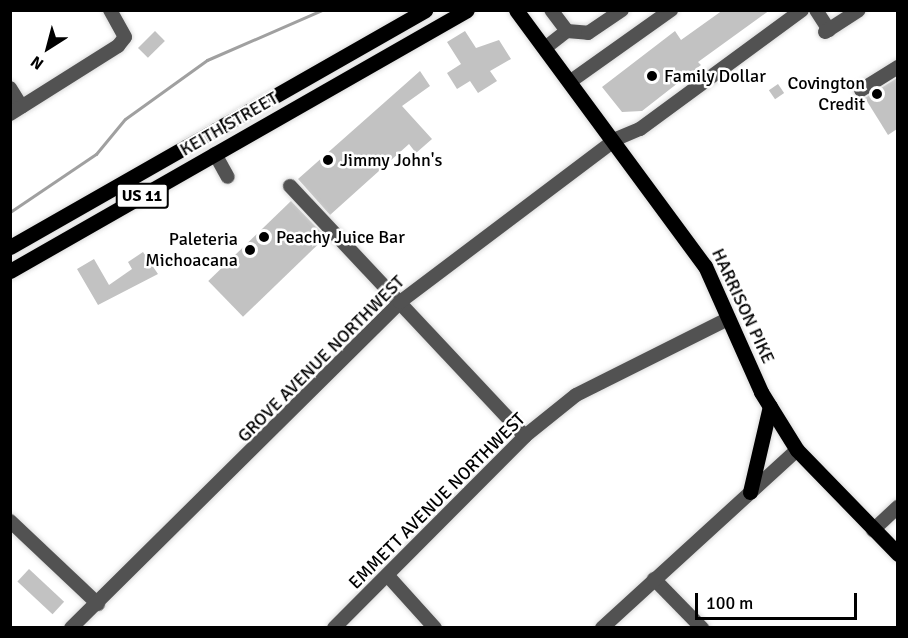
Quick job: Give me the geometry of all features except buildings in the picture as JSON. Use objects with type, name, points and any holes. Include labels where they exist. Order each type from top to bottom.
[{"type":"main road","name":"KEITH STREET","points":[[10,247],[424,10]]},
{"type":"main road","name":"KEITH STREET","points":[[10,271],[467,10]]},
{"type":"main road","name":"HARRISON PIKE","points":[[516,10],[616,139],[705,266],[770,406],[797,450],[897,554]]},
{"type":"main road","points":[[205,137],[215,154]]},
{"type":"main road","points":[[750,492],[770,406]]},
{"type":"street","points":[[10,88],[16,111],[88,68],[124,37],[110,10]]},
{"type":"street","points":[[551,10],[567,31]]},
{"type":"street","points":[[545,48],[567,31],[588,33],[622,10]]},
{"type":"street","points":[[571,81],[671,10]]},
{"type":"street","name":"GROVE AVENUE NORTHWEST","points":[[71,627],[98,603],[400,302],[616,139],[640,129],[802,10]]},
{"type":"street","points":[[816,10],[827,31],[859,10]]},
{"type":"street","points":[[861,90],[897,67]]},
{"type":"street","points":[[215,154],[228,177]]},
{"type":"street","points":[[290,186],[525,436]]},
{"type":"street","name":"EMMETT AVENUE NORTHWEST","points":[[334,627],[388,576],[525,436],[576,395],[728,319]]},
{"type":"street","points":[[602,627],[797,450]]},
{"type":"street","points":[[873,530],[897,507]]},
{"type":"street","points":[[10,521],[98,603]]},
{"type":"street","points":[[388,576],[435,627]]},
{"type":"street","points":[[654,579],[702,627]]},
{"type":"waterway","points":[[10,212],[96,154],[125,119],[207,60],[322,10]]},
{"type":"place","name":"Family Dollar","points":[[652,76]]},
{"type":"place","name":"Covington Credit","points":[[877,94]]},
{"type":"place","name":"Jimmy John's","points":[[328,160]]},
{"type":"place","name":"Peachy Juice Bar","points":[[264,237]]},
{"type":"place","name":"Paleteria Michoacana","points":[[250,250]]}]
